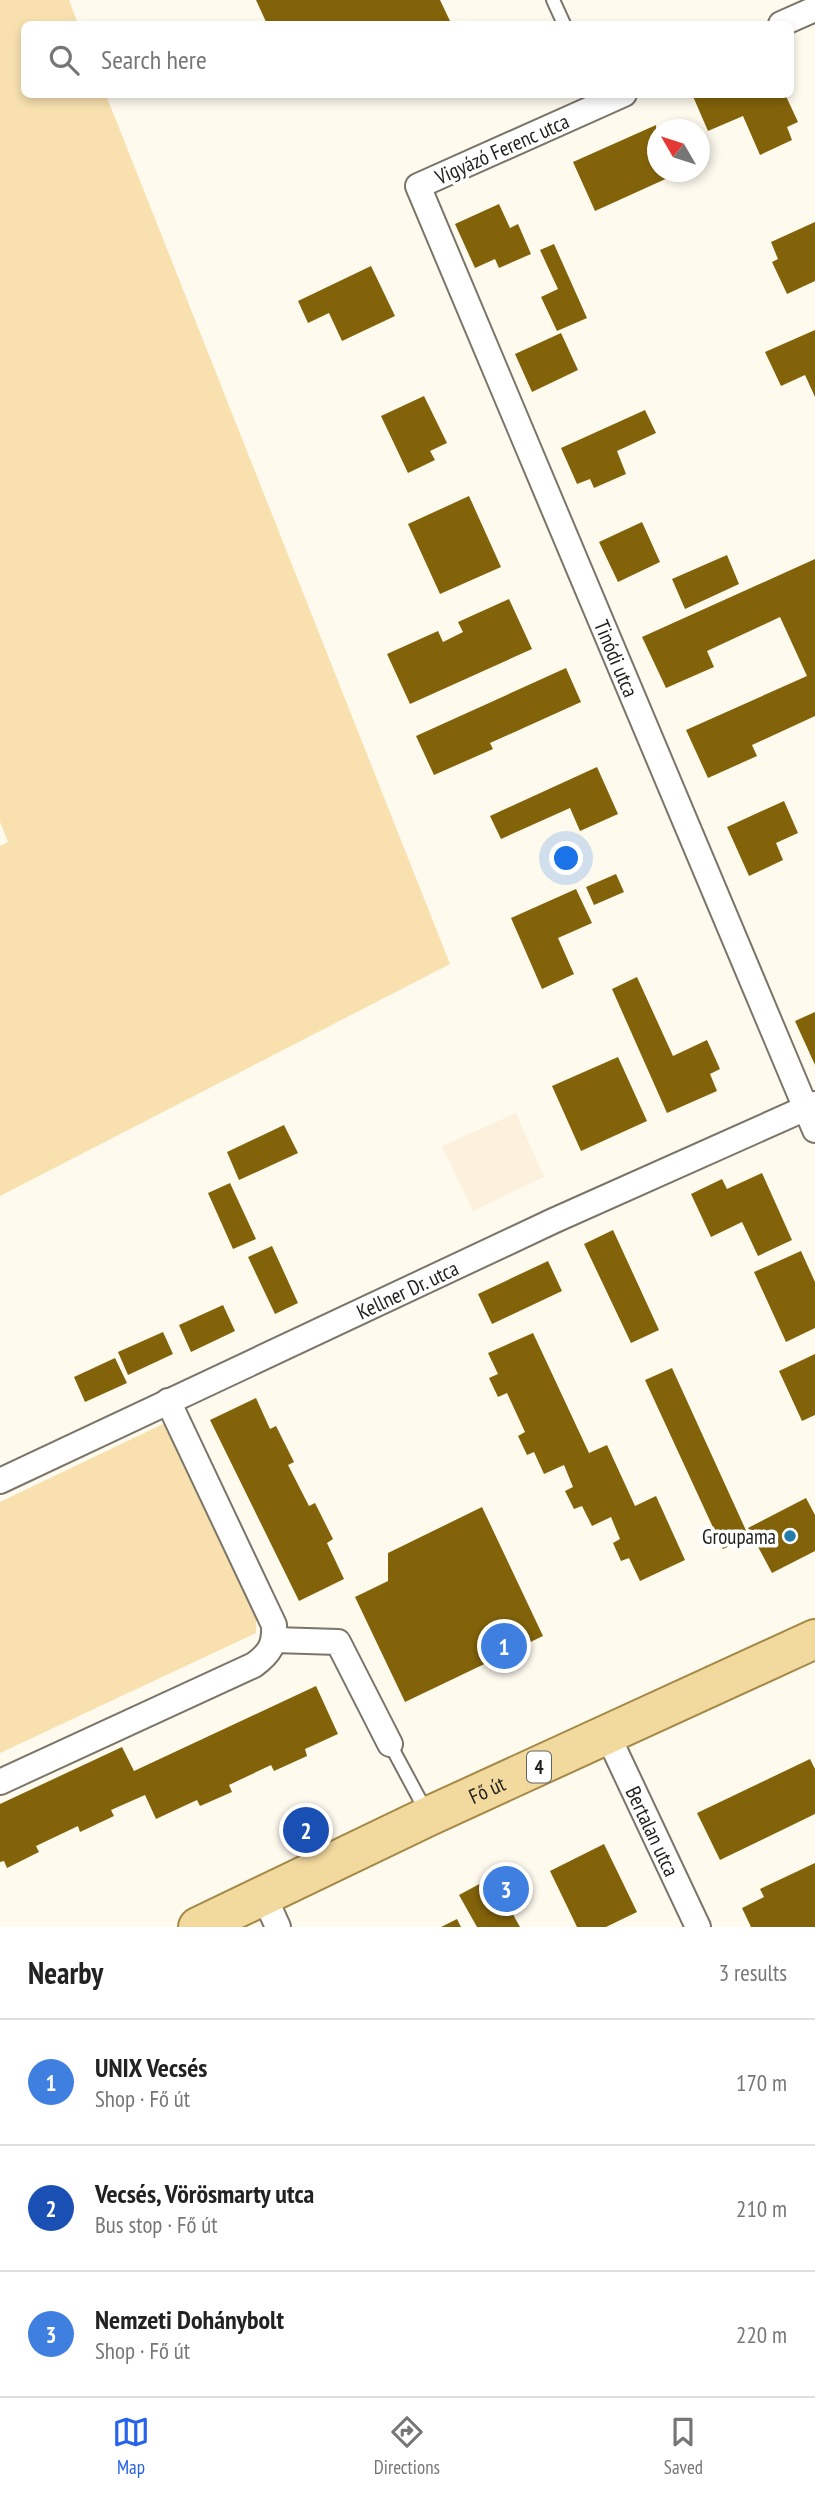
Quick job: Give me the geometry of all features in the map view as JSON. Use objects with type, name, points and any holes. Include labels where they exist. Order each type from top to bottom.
[{"type":"main road","name":"Fő út","points":[[198,1927],[271,1911],[429,1816],[815,1639]]},
{"type":"street","points":[[788,21],[815,10]]},
{"type":"street","name":"Vigyázó Ferenc utca","points":[[418,186],[596,100]]},
{"type":"street","name":"Tinódi utca","points":[[418,186],[812,1114]]},
{"type":"street","name":"Kellner Dr. utca","points":[[0,1481],[553,1221],[812,1114]]},
{"type":"street","points":[[0,1782],[254,1665],[272,1649],[275,1640],[274,1625],[168,1401]]},
{"type":"street","points":[[275,1640],[338,1642],[390,1744]]},
{"type":"street","name":"Bertalan utca","points":[[608,1736],[698,1927]]},
{"type":"lane","points":[[553,0],[563,21]]},
{"type":"lane","points":[[390,1744],[429,1816]]},
{"type":"shaded area","points":[[0,0],[69,0],[77,21],[21,21],[21,98],[107,98],[450,964],[0,1196],[0,846],[8,842],[0,822]]},
{"type":"shaded area","points":[[516,1113],[544,1177],[473,1211],[442,1146]]},
{"type":"shaded area","points":[[165,1423],[256,1613],[256,1633],[0,1753],[0,1502]]},
{"type":"building","points":[[256,0],[440,0],[450,21],[266,21]]},
{"type":"building","points":[[694,98],[787,98],[798,122],[787,127],[792,140],[760,155],[743,116],[710,130],[710,119],[703,119]]},
{"type":"building","points":[[647,129],[647,182],[659,182],[595,211],[573,162]]},
{"type":"building","points":[[499,204],[510,228],[518,224],[531,254],[499,268],[495,259],[475,268],[455,224]]},
{"type":"building","points":[[815,222],[815,281],[787,294],[772,262],[778,259],[771,242]]},
{"type":"building","points":[[554,244],[587,318],[557,331],[541,297],[558,289],[540,250]]},
{"type":"building","points":[[371,266],[395,316],[342,341],[329,313],[308,323],[298,301]]},
{"type":"building","points":[[815,330],[815,397],[805,375],[781,386],[765,352]]},
{"type":"building","points":[[561,333],[578,370],[532,392],[515,354]]},
{"type":"building","points":[[424,396],[447,443],[430,451],[435,460],[408,473],[381,416]]},
{"type":"building","points":[[645,410],[656,433],[617,451],[626,474],[594,488],[590,479],[577,484],[561,448]]},
{"type":"building","points":[[469,496],[501,567],[440,594],[408,524]]},
{"type":"building","points":[[642,522],[660,562],[618,582],[599,542]]},
{"type":"building","points":[[727,555],[739,584],[685,609],[672,579]]},
{"type":"building","points":[[815,559],[815,716],[752,745],[757,756],[708,778],[686,730],[807,676],[780,617],[707,651],[714,667],[666,688],[642,637]]},
{"type":"building","points":[[509,599],[532,649],[410,704],[387,654],[438,631],[443,642],[463,632],[458,622]]},
{"type":"building","points":[[566,668],[581,702],[490,743],[493,749],[434,775],[416,736]]},
{"type":"building","points":[[597,767],[618,814],[580,831],[570,808],[501,839],[490,816]]},
{"type":"building","points":[[784,801],[798,833],[776,843],[783,860],[749,876],[727,827]]},
{"type":"building","points":[[616,874],[624,892],[594,905],[586,887]]},
{"type":"building","points":[[576,889],[592,923],[558,938],[574,974],[542,989],[511,918]]},
{"type":"building","points":[[637,977],[673,1056],[707,1040],[720,1069],[710,1074],[717,1091],[667,1113],[612,989]]},
{"type":"building","points":[[815,1012],[815,1065],[795,1021]]},
{"type":"building","points":[[618,1057],[647,1121],[581,1151],[552,1086]]},
{"type":"building","points":[[284,1125],[298,1153],[239,1180],[227,1152]]},
{"type":"building","points":[[762,1173],[792,1240],[758,1256],[742,1222],[711,1237],[691,1194],[722,1179],[727,1189]]},
{"type":"building","points":[[230,1183],[256,1239],[233,1249],[208,1193]]},
{"type":"building","points":[[613,1230],[659,1330],[631,1343],[584,1244]]},
{"type":"building","points":[[272,1246],[298,1303],[275,1314],[248,1257]]},
{"type":"building","points":[[801,1251],[815,1282],[815,1328],[786,1342],[754,1272]]},
{"type":"building","points":[[548,1261],[562,1291],[492,1324],[478,1294]]},
{"type":"building","points":[[223,1305],[235,1331],[191,1352],[179,1325]]},
{"type":"building","points":[[163,1332],[173,1354],[128,1375],[118,1352]]},
{"type":"building","points":[[533,1333],[589,1453],[607,1445],[635,1506],[656,1496],[685,1560],[640,1581],[629,1558],[621,1561],[613,1543],[620,1539],[611,1517],[592,1526],[582,1506],[574,1509],[565,1491],[573,1487],[564,1465],[544,1474],[534,1452],[527,1455],[518,1436],[525,1432],[507,1393],[498,1397],[489,1378],[498,1374],[488,1353]]},
{"type":"building","points":[[815,1354],[815,1415],[802,1421],[779,1371]]},
{"type":"building","points":[[115,1358],[127,1383],[85,1402],[74,1377]]},
{"type":"building","points":[[672,1368],[749,1537],[723,1549],[645,1380]]},
{"type":"building","points":[[256,1398],[270,1429],[276,1426],[294,1462],[288,1465],[309,1506],[315,1503],[333,1539],[327,1543],[344,1579],[299,1601],[210,1420]]},
{"type":"building","points":[[806,1498],[815,1515],[815,1551],[772,1573],[748,1528]]},
{"type":"building","points":[[482,1507],[543,1636],[405,1702],[355,1597],[388,1581],[388,1553]]},
{"type":"building","points":[[316,1686],[338,1734],[305,1749],[307,1756],[274,1771],[271,1765],[229,1785],[232,1792],[200,1806],[197,1800],[156,1819],[145,1795],[111,1810],[114,1816],[80,1832],[78,1826],[36,1846],[39,1852],[7,1868],[4,1861],[0,1862],[0,1804],[122,1747],[134,1771]]},
{"type":"building","points":[[810,1759],[815,1769],[815,1814],[720,1860],[697,1813]]},
{"type":"building","points":[[604,1844],[637,1912],[606,1927],[577,1927],[550,1871]]},
{"type":"building","points":[[815,1863],[815,1927],[751,1927],[742,1908],[764,1897],[760,1889]]},
{"type":"building","points":[[509,1868],[527,1900],[510,1909],[520,1927],[477,1927],[459,1895]]},
{"type":"building","points":[[457,1919],[461,1927],[441,1927]]},
{"type":"place","name":"Groupama","points":[[790,1536]]},
{"type":"place","name":"UNIX Vecsés","points":[[504,1646]]},
{"type":"place","name":"Vecsés, Vörösmarty utca","points":[[306,1830]]},
{"type":"place","name":"Nemzeti Dohánybolt","points":[[506,1889]]}]
